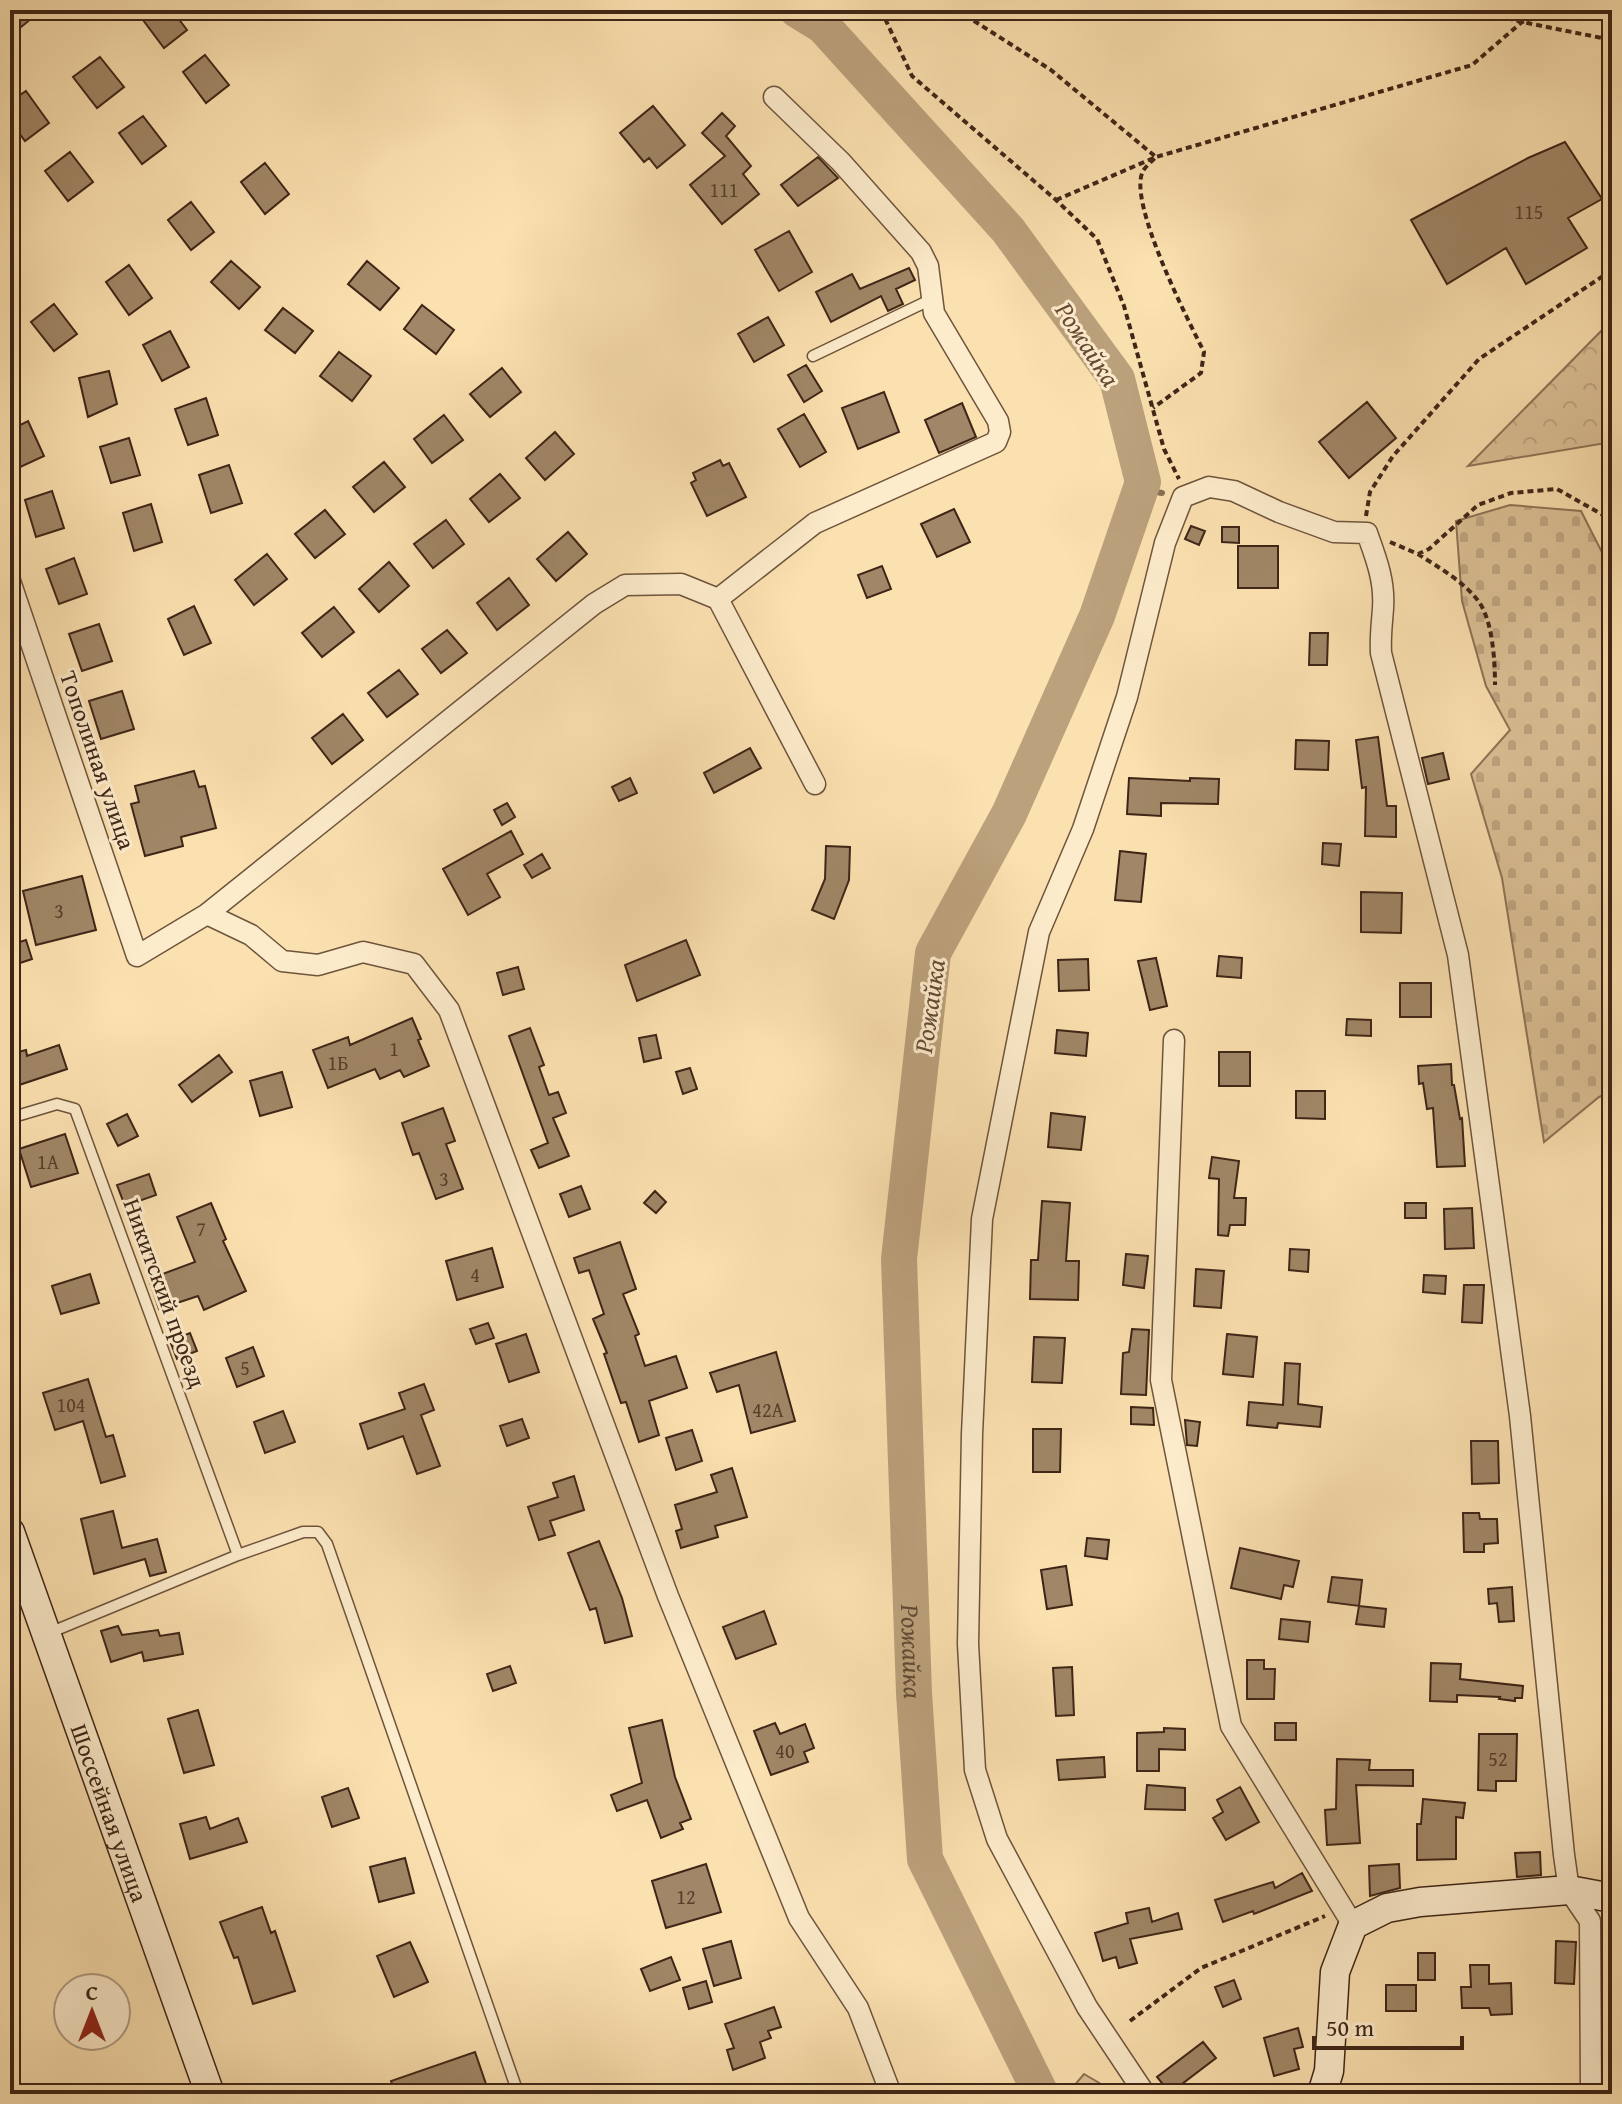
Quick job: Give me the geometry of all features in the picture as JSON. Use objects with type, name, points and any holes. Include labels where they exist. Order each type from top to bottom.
[{"type":"street","points":[[718,599],[815,523],[996,442],[1000,432],[998,421],[934,313],[928,266],[921,252],[841,162],[774,97]]},
{"type":"street","points":[[1145,2094],[1087,2007],[997,1839],[975,1770],[968,1644],[971,1449],[982,1219],[1039,932],[1083,829],[1127,697],[1165,543],[1183,497],[1209,487],[1234,491],[1334,532],[1367,533],[1381,571],[1381,653],[1458,955],[1520,1416],[1569,1890],[1590,1921],[1591,2094]]},
{"type":"street","name":"Тополиная улица","points":[[10,581],[137,956],[207,914]]},
{"type":"street","points":[[815,784],[718,599],[681,584],[625,585],[594,604],[207,914],[251,935],[282,961],[318,965],[363,952],[414,964],[449,1010],[668,1596],[787,1889],[799,1918],[858,2008],[891,2094]]},
{"type":"street","points":[[1174,1040],[1161,1380],[1231,1726],[1348,1917],[1335,1972],[1329,2071],[1322,2094]]},
{"type":"street","name":"Шоссейная улица","points":[[10,1532],[210,2094]]},
{"type":"street","points":[[1348,1917],[1420,1902],[1569,1890],[1612,1898]]},
{"type":"lane","points":[[813,356],[932,299]]},
{"type":"lane","name":"Никитский проезд","points":[[10,1118],[57,1104],[75,1109],[238,1555]]},
{"type":"lane","points":[[47,1635],[238,1555],[303,1532],[318,1532],[327,1544],[517,2090]]},
{"type":"path","points":[[881,10],[912,76],[1097,239],[1124,306],[1164,449],[1183,488],[1183,497]]},
{"type":"path","points":[[957,10],[1051,70],[1156,157]]},
{"type":"path","points":[[1419,10],[1429,16],[1463,10]]},
{"type":"path","points":[[1478,10],[1612,40]]},
{"type":"path","points":[[1056,200],[1156,157],[1472,65],[1522,22],[1555,10]]},
{"type":"path","points":[[1152,408],[1201,373],[1204,352],[1151,238],[1141,200],[1142,172],[1156,157]]},
{"type":"path","points":[[1495,685],[1495,653],[1481,605],[1450,574],[1418,554],[1367,533],[1365,513],[1370,492],[1393,456],[1479,359],[1612,270]]},
{"type":"path","points":[[1418,554],[1429,549],[1478,505],[1511,493],[1557,489],[1612,520]]},
{"type":"path","points":[[1130,2021],[1201,1968],[1348,1917]]},
{"type":"green space","points":[[1612,320],[1612,442],[1468,466]]},
{"type":"green space","points":[[1510,505],[1581,511],[1612,572],[1612,1092],[1599,1097],[1544,1142],[1502,878],[1471,774],[1510,730],[1486,686],[1462,601],[1456,521]]},
{"type":"green space","points":[[1084,2074],[1118,2094],[1067,2094]]},
{"type":"building","points":[[10,10],[42,10],[10,36]]},
{"type":"building","points":[[148,10],[172,10],[187,30],[164,48],[140,16]]},
{"type":"building","points":[[205,55],[229,85],[206,103],[183,72]]},
{"type":"building","points":[[100,57],[124,87],[97,108],[73,77]]},
{"type":"building","points":[[26,91],[49,123],[25,141],[10,121],[10,102]]},
{"type":"building","points":[[653,106],[685,145],[657,168],[649,158],[644,162],[620,133]]},
{"type":"building","points":[[722,113],[735,126],[726,136],[751,166],[743,174],[759,194],[722,224],[690,185],[725,156],[702,133]]},
{"type":"building","points":[[143,116],[166,146],[142,164],[119,133]]},
{"type":"building","points":[[1565,142],[1602,199],[1568,218],[1587,248],[1526,284],[1506,248],[1447,284],[1411,220],[1528,158]]},
{"type":"building","points":[[70,152],[93,182],[68,201],[45,171]]},
{"type":"building","points":[[818,157],[838,178],[798,206],[781,185]]},
{"type":"building","points":[[265,163],[289,194],[265,214],[241,182]]},
{"type":"building","points":[[191,202],[214,232],[191,250],[168,220]]},
{"type":"building","points":[[789,231],[812,272],[779,291],[755,250]]},
{"type":"building","points":[[231,261],[260,287],[239,309],[211,282]]},
{"type":"building","points":[[367,261],[399,288],[380,310],[348,284]]},
{"type":"building","points":[[129,265],[152,298],[129,315],[106,282]]},
{"type":"building","points":[[909,268],[915,280],[896,289],[903,304],[888,311],[881,296],[831,322],[816,292],[852,274],[860,289]]},
{"type":"building","points":[[54,304],[77,334],[54,351],[31,322]]},
{"type":"building","points":[[422,305],[454,330],[436,354],[404,329]]},
{"type":"building","points":[[283,308],[313,331],[295,353],[265,330]]},
{"type":"building","points":[[768,317],[784,345],[754,362],[738,334]]},
{"type":"building","points":[[170,331],[189,367],[162,381],[143,345]]},
{"type":"building","points":[[339,352],[371,376],[352,401],[320,376]]},
{"type":"building","points":[[806,365],[822,391],[804,402],[788,375]]},
{"type":"building","points":[[502,368],[521,392],[490,417],[470,394]]},
{"type":"building","points":[[109,371],[117,404],[88,417],[79,378]]},
{"type":"building","points":[[884,392],[899,432],[858,449],[842,408]]},
{"type":"building","points":[[206,398],[218,435],[188,445],[175,409]]},
{"type":"building","points":[[1367,402],[1396,438],[1349,478],[1319,442]]},
{"type":"building","points":[[962,403],[976,437],[939,453],[925,420]]},
{"type":"building","points":[[804,414],[826,452],[800,467],[778,429]]},
{"type":"building","points":[[444,415],[463,440],[432,463],[414,439]]},
{"type":"building","points":[[28,421],[44,456],[16,469],[10,456],[10,430]]},
{"type":"building","points":[[555,432],[574,454],[545,480],[526,458]]},
{"type":"building","points":[[129,438],[140,475],[111,483],[100,447]]},
{"type":"building","points":[[720,460],[723,466],[729,463],[746,497],[707,516],[691,483],[696,480],[693,473]]},
{"type":"building","points":[[384,462],[405,487],[374,512],[353,487]]},
{"type":"building","points":[[229,465],[242,503],[211,513],[199,475]]},
{"type":"building","points":[[500,474],[520,498],[489,522],[470,499]]},
{"type":"building","points":[[52,491],[64,528],[36,537],[25,500]]},
{"type":"building","points":[[151,504],[162,542],[134,551],[123,513]]},
{"type":"building","points":[[954,509],[970,542],[937,557],[921,524]]},
{"type":"building","points":[[325,510],[345,534],[315,558],[295,534]]},
{"type":"building","points":[[446,520],[464,544],[433,568],[414,544]]},
{"type":"building","points":[[1191,526],[1205,531],[1199,545],[1185,539]]},
{"type":"building","points":[[1222,527],[1239,527],[1239,543],[1222,542]]},
{"type":"building","points":[[568,532],[587,554],[556,581],[537,559]]},
{"type":"building","points":[[1238,546],[1278,546],[1278,588],[1238,588]]},
{"type":"building","points":[[267,554],[287,579],[254,605],[235,580]]},
{"type":"building","points":[[74,558],[87,594],[59,604],[46,569]]},
{"type":"building","points":[[389,562],[409,586],[379,612],[359,589]]},
{"type":"building","points":[[882,566],[891,589],[867,598],[858,575]]},
{"type":"building","points":[[509,578],[529,605],[497,630],[477,603]]},
{"type":"building","points":[[194,606],[211,643],[184,655],[168,619]]},
{"type":"building","points":[[334,607],[354,632],[322,657],[302,633]]},
{"type":"building","points":[[99,624],[112,661],[82,671],[69,634]]},
{"type":"building","points":[[447,630],[467,653],[441,673],[422,649]]},
{"type":"building","points":[[1310,633],[1328,633],[1327,665],[1309,665]]},
{"type":"building","points":[[399,670],[418,694],[387,717],[368,693]]},
{"type":"building","points":[[122,691],[134,729],[101,739],[89,701]]},
{"type":"building","points":[[343,714],[363,740],[332,764],[312,738]]},
{"type":"building","points":[[1378,737],[1387,806],[1396,806],[1396,837],[1365,836],[1366,787],[1362,788],[1356,740]]},
{"type":"building","points":[[1296,740],[1329,741],[1328,770],[1295,769]]},
{"type":"building","points":[[750,748],[761,768],[714,793],[704,773]]},
{"type":"building","points":[[1443,753],[1449,779],[1428,784],[1422,758]]},
{"type":"building","points":[[194,771],[199,787],[205,786],[216,828],[181,837],[183,846],[145,856],[131,804],[139,802],[135,786]]},
{"type":"building","points":[[630,778],[637,793],[619,801],[612,787]]},
{"type":"building","points":[[1129,778],[1219,779],[1218,804],[1161,803],[1161,816],[1127,814]]},
{"type":"building","points":[[507,803],[515,817],[502,825],[494,810]]},
{"type":"building","points":[[511,831],[523,854],[487,874],[500,897],[468,915],[443,869]]},
{"type":"building","points":[[1323,843],[1341,844],[1339,866],[1322,864]]},
{"type":"building","points":[[826,846],[850,847],[849,880],[834,919],[812,910],[825,879]]},
{"type":"building","points":[[1120,851],[1146,854],[1141,902],[1115,900]]},
{"type":"building","points":[[542,854],[550,868],[532,878],[524,865]]},
{"type":"building","points":[[82,876],[96,930],[36,945],[23,891]]},
{"type":"building","points":[[1361,892],[1402,893],[1401,933],[1361,932]]},
{"type":"building","points":[[26,940],[32,959],[17,964],[10,945]]},
{"type":"building","points":[[686,940],[700,975],[637,1001],[625,965]]},
{"type":"building","points":[[1219,956],[1242,958],[1241,978],[1217,976]]},
{"type":"building","points":[[1156,958],[1167,1006],[1150,1010],[1138,961]]},
{"type":"building","points":[[1088,959],[1089,990],[1059,991],[1058,960]]},
{"type":"building","points":[[518,967],[524,989],[503,995],[497,973]]},
{"type":"building","points":[[1400,983],[1431,983],[1431,1017],[1400,1017]]},
{"type":"building","points":[[412,1018],[429,1066],[404,1077],[400,1070],[380,1079],[375,1069],[328,1088],[313,1050],[348,1037],[350,1045]]},
{"type":"building","points":[[1347,1019],[1371,1020],[1371,1036],[1346,1035]]},
{"type":"building","points":[[530,1028],[544,1065],[539,1067],[549,1095],[558,1092],[566,1113],[553,1118],[569,1156],[539,1168],[531,1150],[548,1143],[509,1036]]},
{"type":"building","points":[[1057,1030],[1088,1033],[1086,1056],[1055,1053]]},
{"type":"building","points":[[656,1035],[661,1058],[644,1062],[639,1038]]},
{"type":"building","points":[[59,1045],[67,1069],[10,1088],[10,1054],[26,1050],[27,1056]]},
{"type":"building","points":[[1219,1052],[1250,1052],[1250,1086],[1219,1086]]},
{"type":"building","points":[[219,1055],[232,1072],[192,1102],[179,1085]]},
{"type":"building","points":[[1451,1064],[1452,1085],[1462,1118],[1465,1166],[1437,1167],[1433,1108],[1427,1109],[1423,1083],[1419,1084],[1418,1066]]},
{"type":"building","points":[[690,1068],[697,1089],[683,1094],[676,1072]]},
{"type":"building","points":[[282,1072],[292,1107],[260,1116],[250,1081]]},
{"type":"building","points":[[1296,1091],[1325,1091],[1325,1119],[1296,1118]]},
{"type":"building","points":[[443,1108],[455,1141],[446,1144],[463,1189],[436,1199],[419,1153],[413,1155],[402,1123]]},
{"type":"building","points":[[1051,1113],[1085,1117],[1081,1150],[1048,1147]]},
{"type":"building","points":[[127,1114],[138,1136],[118,1146],[107,1124]]},
{"type":"building","points":[[65,1134],[78,1173],[31,1187],[19,1149]]},
{"type":"building","points":[[1212,1157],[1239,1161],[1234,1198],[1246,1198],[1245,1225],[1230,1225],[1228,1236],[1218,1235],[1219,1179],[1209,1178]]},
{"type":"building","points":[[149,1174],[156,1195],[125,1206],[117,1185]]},
{"type":"building","points":[[581,1186],[590,1209],[569,1217],[560,1194]]},
{"type":"building","points":[[655,1191],[666,1202],[656,1213],[644,1203]]},
{"type":"building","points":[[1042,1201],[1070,1203],[1066,1261],[1079,1261],[1078,1300],[1030,1299],[1031,1260],[1038,1260]]},
{"type":"building","points":[[211,1203],[226,1239],[223,1241],[246,1291],[204,1310],[198,1296],[159,1309],[149,1279],[195,1262],[177,1217]]},
{"type":"building","points":[[1405,1203],[1426,1203],[1426,1218],[1405,1218]]},
{"type":"building","points":[[1472,1208],[1474,1248],[1445,1249],[1444,1209]]},
{"type":"building","points":[[620,1242],[636,1289],[623,1294],[639,1334],[635,1336],[645,1366],[676,1356],[687,1388],[649,1401],[659,1435],[639,1442],[626,1402],[621,1403],[604,1354],[607,1353],[593,1319],[604,1314],[589,1270],[579,1273],[574,1258]]},
{"type":"building","points":[[492,1248],[503,1287],[457,1300],[446,1261]]},
{"type":"building","points":[[1290,1249],[1309,1250],[1308,1272],[1289,1270]]},
{"type":"building","points":[[1126,1254],[1148,1256],[1144,1288],[1123,1285]]},
{"type":"building","points":[[1196,1269],[1224,1271],[1221,1308],[1194,1306]]},
{"type":"building","points":[[90,1274],[99,1303],[61,1314],[52,1286]]},
{"type":"building","points":[[1424,1275],[1446,1276],[1445,1294],[1423,1292]]},
{"type":"building","points":[[1464,1285],[1484,1285],[1482,1323],[1462,1322]]},
{"type":"building","points":[[488,1323],[494,1338],[476,1344],[470,1329]]},
{"type":"building","points":[[1132,1329],[1149,1330],[1146,1395],[1121,1394],[1123,1353],[1129,1352]]},
{"type":"building","points":[[190,1333],[197,1351],[177,1359],[170,1341]]},
{"type":"building","points":[[526,1334],[539,1372],[509,1382],[496,1344]]},
{"type":"building","points":[[1227,1334],[1257,1337],[1253,1377],[1223,1374]]},
{"type":"building","points":[[1034,1337],[1065,1338],[1062,1383],[1032,1382]]},
{"type":"building","points":[[253,1347],[264,1376],[237,1387],[226,1358]]},
{"type":"building","points":[[776,1352],[795,1421],[751,1433],[739,1385],[717,1392],[710,1373]]},
{"type":"building","points":[[1285,1363],[1300,1364],[1298,1404],[1322,1407],[1320,1427],[1278,1423],[1277,1428],[1247,1425],[1249,1402],[1283,1405]]},
{"type":"building","points":[[88,1379],[106,1437],[113,1435],[125,1476],[101,1483],[83,1421],[55,1430],[43,1393]]},
{"type":"building","points":[[424,1384],[434,1410],[421,1415],[440,1466],[417,1474],[403,1436],[368,1449],[360,1424],[405,1409],[399,1393]]},
{"type":"building","points":[[1131,1407],[1153,1408],[1154,1425],[1131,1424]]},
{"type":"building","points":[[283,1411],[295,1442],[265,1453],[254,1422]]},
{"type":"building","points":[[522,1419],[529,1438],[507,1446],[500,1426]]},
{"type":"building","points":[[1185,1420],[1200,1422],[1197,1446],[1187,1445]]},
{"type":"building","points":[[1033,1429],[1061,1429],[1060,1472],[1033,1472]]},
{"type":"building","points":[[692,1430],[702,1461],[676,1470],[666,1438]]},
{"type":"building","points":[[1471,1441],[1498,1441],[1499,1483],[1472,1484]]},
{"type":"building","points":[[732,1468],[747,1517],[715,1526],[718,1537],[681,1548],[676,1531],[682,1529],[675,1505],[717,1492],[711,1475]]},
{"type":"building","points":[[574,1476],[584,1510],[550,1521],[555,1535],[539,1540],[528,1507],[558,1497],[553,1483]]},
{"type":"building","points":[[113,1511],[122,1548],[157,1539],[166,1572],[150,1576],[145,1559],[94,1574],[81,1519]]},
{"type":"building","points":[[1463,1513],[1479,1513],[1480,1519],[1497,1519],[1498,1543],[1484,1544],[1484,1552],[1464,1552]]},
{"type":"building","points":[[1087,1538],[1109,1540],[1107,1559],[1085,1556]]},
{"type":"building","points":[[599,1541],[622,1598],[632,1636],[605,1643],[596,1608],[590,1610],[568,1553]]},
{"type":"building","points":[[1240,1548],[1299,1561],[1293,1587],[1284,1585],[1281,1599],[1231,1588]]},
{"type":"building","points":[[1066,1566],[1072,1605],[1047,1609],[1041,1570]]},
{"type":"building","points":[[1332,1577],[1362,1580],[1359,1606],[1328,1602]]},
{"type":"building","points":[[1512,1587],[1514,1621],[1499,1622],[1497,1603],[1489,1604],[1488,1589]]},
{"type":"building","points":[[1359,1606],[1386,1609],[1384,1627],[1356,1624]]},
{"type":"building","points":[[764,1611],[776,1644],[736,1659],[723,1627]]},
{"type":"building","points":[[1281,1619],[1310,1622],[1308,1642],[1279,1639]]},
{"type":"building","points":[[118,1626],[122,1635],[158,1630],[160,1636],[179,1633],[183,1654],[144,1661],[142,1652],[111,1662],[101,1631]]},
{"type":"building","points":[[1247,1660],[1264,1660],[1264,1669],[1275,1669],[1274,1699],[1247,1699]]},
{"type":"building","points":[[1431,1663],[1461,1664],[1460,1679],[1523,1686],[1522,1698],[1515,1698],[1515,1701],[1500,1697],[1457,1695],[1457,1702],[1430,1701]]},
{"type":"building","points":[[510,1666],[516,1683],[493,1691],[487,1674]]},
{"type":"building","points":[[1072,1667],[1074,1715],[1056,1716],[1053,1668]]},
{"type":"building","points":[[198,1710],[214,1765],[184,1773],[168,1719]]},
{"type":"building","points":[[662,1720],[675,1777],[691,1819],[680,1823],[683,1829],[661,1838],[647,1800],[617,1811],[611,1795],[642,1783],[629,1728]]},
{"type":"building","points":[[775,1723],[780,1734],[805,1724],[814,1748],[804,1752],[808,1762],[771,1775],[754,1731]]},
{"type":"building","points":[[1275,1723],[1296,1723],[1296,1740],[1275,1740]]},
{"type":"building","points":[[1164,1728],[1185,1729],[1185,1750],[1159,1749],[1159,1771],[1137,1771],[1137,1733],[1164,1732]]},
{"type":"building","points":[[1479,1734],[1517,1734],[1516,1781],[1496,1781],[1496,1791],[1478,1790]]},
{"type":"building","points":[[1104,1757],[1105,1777],[1059,1780],[1057,1760]]},
{"type":"building","points":[[1337,1759],[1370,1760],[1369,1770],[1413,1770],[1413,1786],[1356,1785],[1360,1843],[1327,1845],[1325,1810],[1336,1809]]},
{"type":"building","points":[[1147,1785],[1185,1788],[1185,1810],[1145,1809]]},
{"type":"building","points":[[1240,1787],[1259,1822],[1226,1840],[1213,1818],[1223,1812],[1217,1800]]},
{"type":"building","points":[[348,1788],[359,1818],[332,1827],[322,1797]]},
{"type":"building","points":[[1423,1799],[1465,1803],[1463,1818],[1456,1817],[1456,1859],[1417,1860],[1417,1824],[1421,1824]]},
{"type":"building","points":[[206,1817],[210,1829],[238,1818],[247,1842],[190,1859],[180,1824]]},
{"type":"building","points":[[1540,1852],[1541,1875],[1517,1877],[1515,1853]]},
{"type":"building","points":[[405,1858],[414,1893],[379,1902],[370,1867]]},
{"type":"building","points":[[706,1864],[721,1912],[666,1928],[652,1881]]},
{"type":"building","points":[[1399,1864],[1400,1888],[1370,1896],[1369,1866]]},
{"type":"building","points":[[1302,1873],[1312,1891],[1254,1914],[1253,1911],[1223,1922],[1215,1900],[1273,1882],[1275,1888]]},
{"type":"building","points":[[262,1907],[271,1933],[275,1931],[295,1991],[253,2004],[238,1957],[234,1958],[220,1922]]},
{"type":"building","points":[[1149,1908],[1152,1922],[1178,1913],[1182,1929],[1130,1939],[1137,1963],[1119,1968],[1116,1957],[1103,1961],[1095,1933],[1128,1923],[1126,1913]]},
{"type":"building","points":[[731,1941],[741,1978],[714,1986],[703,1949]]},
{"type":"building","points":[[1556,1941],[1576,1942],[1574,1984],[1555,1983]]},
{"type":"building","points":[[410,1942],[428,1982],[394,1997],[377,1956]]},
{"type":"building","points":[[1418,1953],[1435,1953],[1435,1980],[1418,1980]]},
{"type":"building","points":[[671,1957],[680,1980],[650,1991],[641,1969]]},
{"type":"building","points":[[1470,1965],[1489,1965],[1489,1984],[1511,1983],[1512,2014],[1491,2015],[1489,2008],[1462,2008],[1461,1987],[1471,1987]]},
{"type":"building","points":[[1234,1980],[1241,1999],[1223,2007],[1215,1987]]},
{"type":"building","points":[[706,1981],[712,2002],[689,2009],[683,1988]]},
{"type":"building","points":[[1386,1985],[1416,1985],[1416,2011],[1386,2011]]},
{"type":"building","points":[[774,2007],[781,2027],[768,2031],[771,2038],[760,2042],[765,2058],[733,2070],[727,2050],[734,2048],[725,2024]]},
{"type":"building","points":[[1298,2028],[1303,2047],[1294,2049],[1299,2069],[1274,2076],[1264,2038]]},
{"type":"building","points":[[1203,2042],[1216,2058],[1170,2093],[1157,2077]]},
{"type":"building","points":[[475,2052],[487,2087],[468,2094],[396,2094],[391,2081]]},
{"type":"waterway","name":"Рожайка","points":[[797,10],[823,26],[1008,230],[1117,379],[1143,482],[1097,616],[1009,814],[933,953],[899,1259],[914,1693],[925,1859],[1041,2094]]},
{"type":"waterway","points":[[1143,482],[1151,491],[1162,493]]}]
